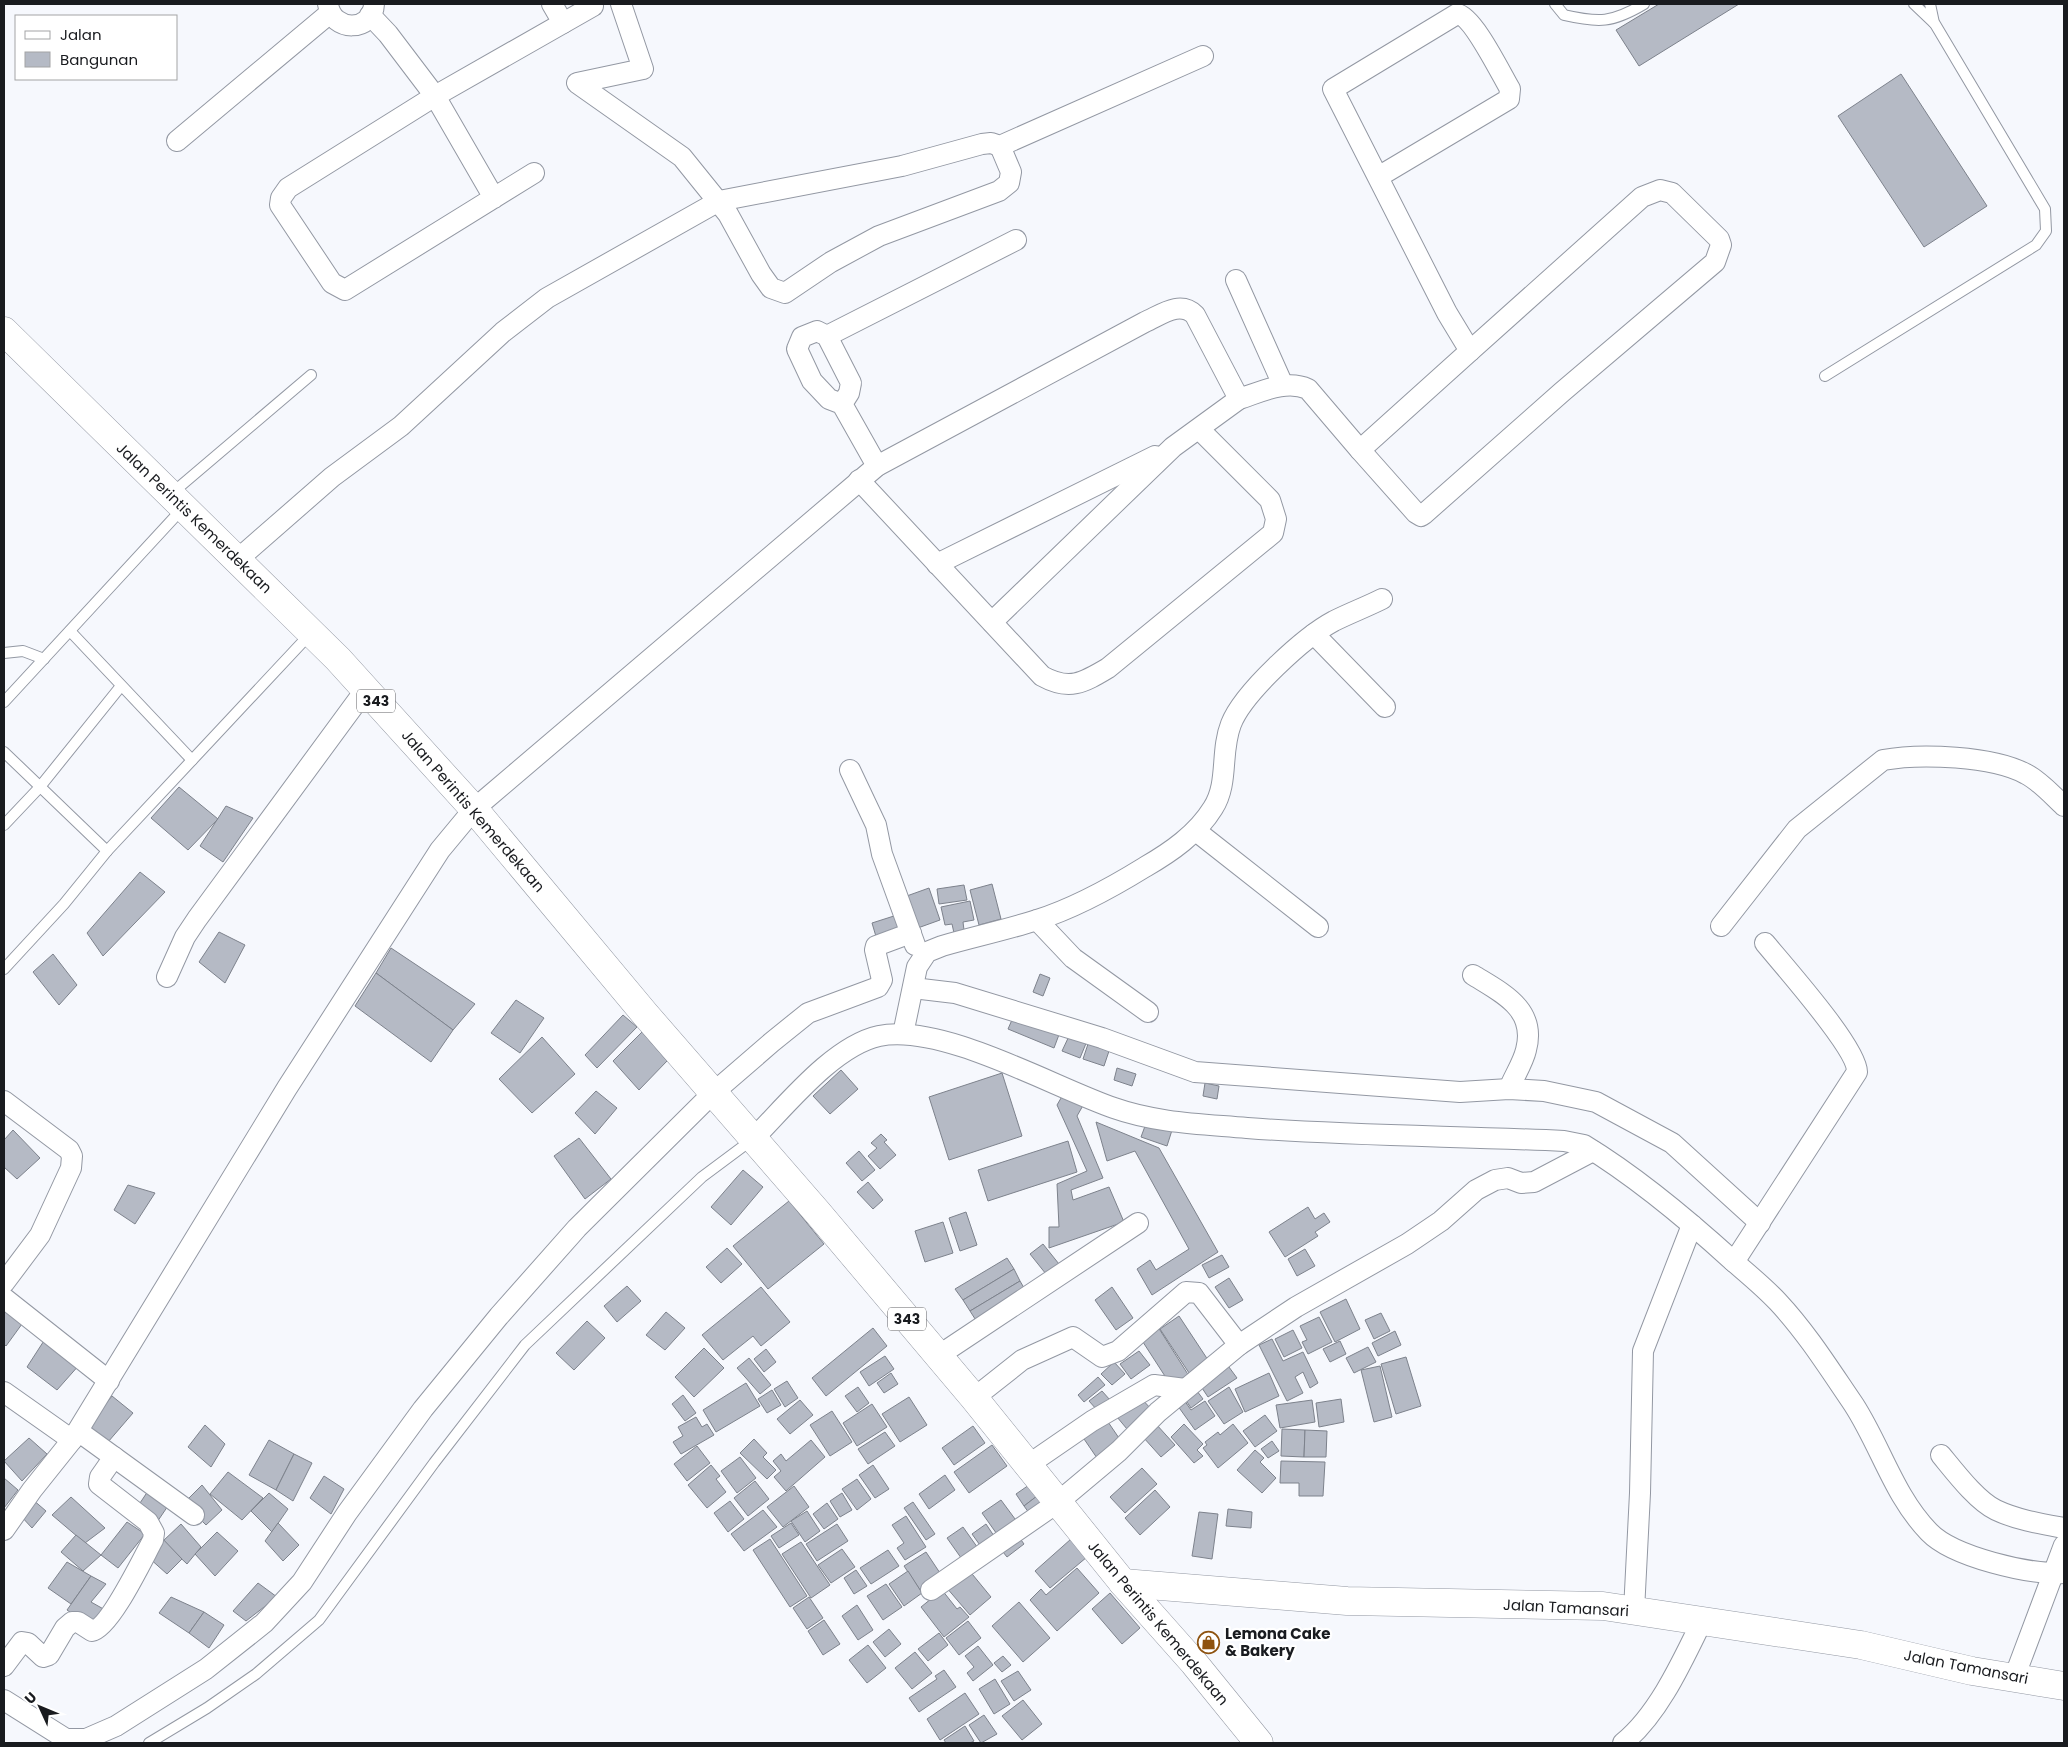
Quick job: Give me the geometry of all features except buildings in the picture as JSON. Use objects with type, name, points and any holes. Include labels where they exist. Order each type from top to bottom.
[{"type":"main road","name":"Jalan Perintis Kemerdekaan","points":[[4,331],[311,633],[366,690],[474,809],[751,1137]]},
{"type":"main road","name":"343","points":[[751,1137],[818,1213],[974,1398],[1057,1503]]},
{"type":"main road","name":"Jalan Perintis Kemerdekaan","points":[[1057,1503],[1123,1583],[1194,1663],[1259,1743]]},
{"type":"main road","name":"Jalan Tamansari","points":[[1123,1583],[1347,1601],[1603,1606],[1861,1646],[1972,1671],[2064,1686]]},
{"type":"street","points":[[552,4],[563,22]]},
{"type":"street","points":[[622,4],[643,69],[577,83],[682,157],[719,201],[761,274],[772,288],[785,293],[831,262],[879,236],[999,191],[1010,183],[1011,172],[1000,146]]},
{"type":"street","points":[[534,173],[344,290],[332,283],[324,273],[280,205],[281,198],[288,188],[435,96],[593,6]]},
{"type":"street","points":[[177,141],[329,8],[342,24],[349,26],[357,25],[372,10],[435,96],[494,198]]},
{"type":"street","points":[[1378,177],[1509,99],[1510,89],[1474,28],[1461,15],[1457,14],[1333,89],[1447,313],[1470,351]]},
{"type":"street","points":[[237,560],[332,477],[401,426],[503,332],[547,298],[719,201],[902,166],[982,144],[991,143],[1000,146],[1203,56]]},
{"type":"street","points":[[937,564],[1173,447],[1239,399],[1283,385],[1302,386],[1308,389],[1360,450],[1416,513],[1422,516],[1562,392],[1715,262],[1721,245],[1719,240],[1672,193],[1660,190],[1642,197],[1360,450]]},
{"type":"street","points":[[827,336],[1016,240]]},
{"type":"street","points":[[1236,280],[1283,385]]},
{"type":"street","points":[[4,1530],[32,1490],[75,1436],[292,1079],[440,850],[474,809],[876,466],[1145,322],[1180,307],[1189,309],[1195,314],[1239,399]]},
{"type":"street","points":[[842,404],[849,393],[851,383],[827,336],[817,331],[802,337],[797,349],[812,381],[829,399],[842,404],[876,466]]},
{"type":"street","points":[[859,480],[1042,676],[1056,684],[1067,685],[1090,679],[1108,668],[1273,533],[1276,519],[1270,500],[1199,429]]},
{"type":"street","points":[[992,622],[1173,447]]},
{"type":"street","points":[[904,1027],[912,993],[914,974],[927,952],[942,946],[1038,920],[1104,892],[1162,857],[1196,831],[1214,808],[1223,784],[1224,748],[1231,723],[1250,694],[1314,634],[1333,622],[1382,599]]},
{"type":"street","points":[[1314,634],[1385,707]]},
{"type":"street","points":[[167,977],[185,937],[196,919],[366,690]]},
{"type":"street","points":[[1721,926],[1797,829],[1883,760],[1900,756],[1951,756],[1996,764],[2027,774],[2064,806]]},
{"type":"street","points":[[850,770],[876,825],[882,854],[921,960]]},
{"type":"street","points":[[1196,831],[1318,927]]},
{"type":"street","points":[[1038,920],[1073,958],[1148,1012]]},
{"type":"street","points":[[4,1700],[66,1739],[86,1739],[116,1726],[206,1669],[264,1623],[302,1582],[347,1513],[423,1409],[499,1316],[577,1228],[715,1096],[808,1013],[878,987],[882,980],[875,950],[876,946],[911,933]]},
{"type":"street","points":[[1738,1256],[1852,1082],[1857,1065],[1841,1038],[1765,943]]},
{"type":"street","points":[[1473,975],[1507,997],[1520,1009],[1529,1032],[1526,1050],[1509,1089]]},
{"type":"street","points":[[912,993],[955,993],[1102,1038],[1194,1072],[1460,1092],[1509,1089],[1544,1091],[1596,1102],[1672,1143],[1757,1228]]},
{"type":"street","points":[[751,1137],[844,1051],[904,1027],[966,1048],[1116,1109],[1177,1122],[1330,1134],[1564,1141],[1584,1145],[1738,1256],[1778,1301],[1818,1351],[1858,1411],[1905,1503],[1930,1533],[1958,1551],[1986,1561],[2059,1563],[2014,1678]]},
{"type":"street","points":[[4,1101],[68,1150],[72,1162],[40,1235],[4,1283]]},
{"type":"street","points":[[931,1590],[1057,1503],[1119,1451],[1185,1389],[1239,1345],[1296,1307],[1407,1244],[1441,1221],[1476,1190],[1495,1180],[1508,1178],[1521,1183],[1534,1182],[1594,1151]]},
{"type":"street","points":[[938,1356],[1138,1223]]},
{"type":"street","points":[[1634,1611],[1643,1351],[1692,1224]]},
{"type":"street","points":[[974,1398],[1022,1360],[1072,1337],[1102,1358],[1118,1351],[1186,1292],[1199,1293],[1239,1345]]},
{"type":"street","points":[[4,1298],[109,1380]]},
{"type":"street","points":[[1028,1465],[1092,1421],[1154,1385],[1185,1389]]},
{"type":"street","points":[[4,1392],[75,1436],[114,1457],[194,1515]]},
{"type":"street","points":[[1941,1455],[1963,1482],[1995,1510],[2064,1528]]},
{"type":"street","points":[[4,1666],[22,1642],[28,1643],[43,1657],[49,1655],[65,1628],[72,1622],[78,1622],[92,1631],[100,1628],[125,1592],[154,1533],[148,1522],[98,1484],[100,1477],[114,1457]]},
{"type":"street","points":[[1623,1743],[1637,1732],[1678,1670],[1702,1621]]},
{"type":"lane","points":[[1555,4],[1564,15],[1594,22],[1623,16],[1644,4]]},
{"type":"lane","points":[[1825,376],[2036,245],[2046,231],[2045,209],[1935,24],[1914,4]]},
{"type":"lane","points":[[1930,4],[1935,24]]},
{"type":"lane","points":[[4,702],[70,631],[177,501],[311,375]]},
{"type":"lane","points":[[70,631],[192,760]]},
{"type":"lane","points":[[4,969],[64,904],[107,851],[311,633]]},
{"type":"lane","points":[[4,652],[23,651],[44,659]]},
{"type":"lane","points":[[4,825],[39,788],[121,686]]},
{"type":"lane","points":[[4,752],[39,788],[107,851]]},
{"type":"lane","points":[[149,1743],[207,1708],[256,1674],[319,1620],[445,1448],[525,1345],[688,1190],[751,1137]]},
{"type":"place","name":"Lemona Cake & Bakery","points":[[1209,1643]]}]
